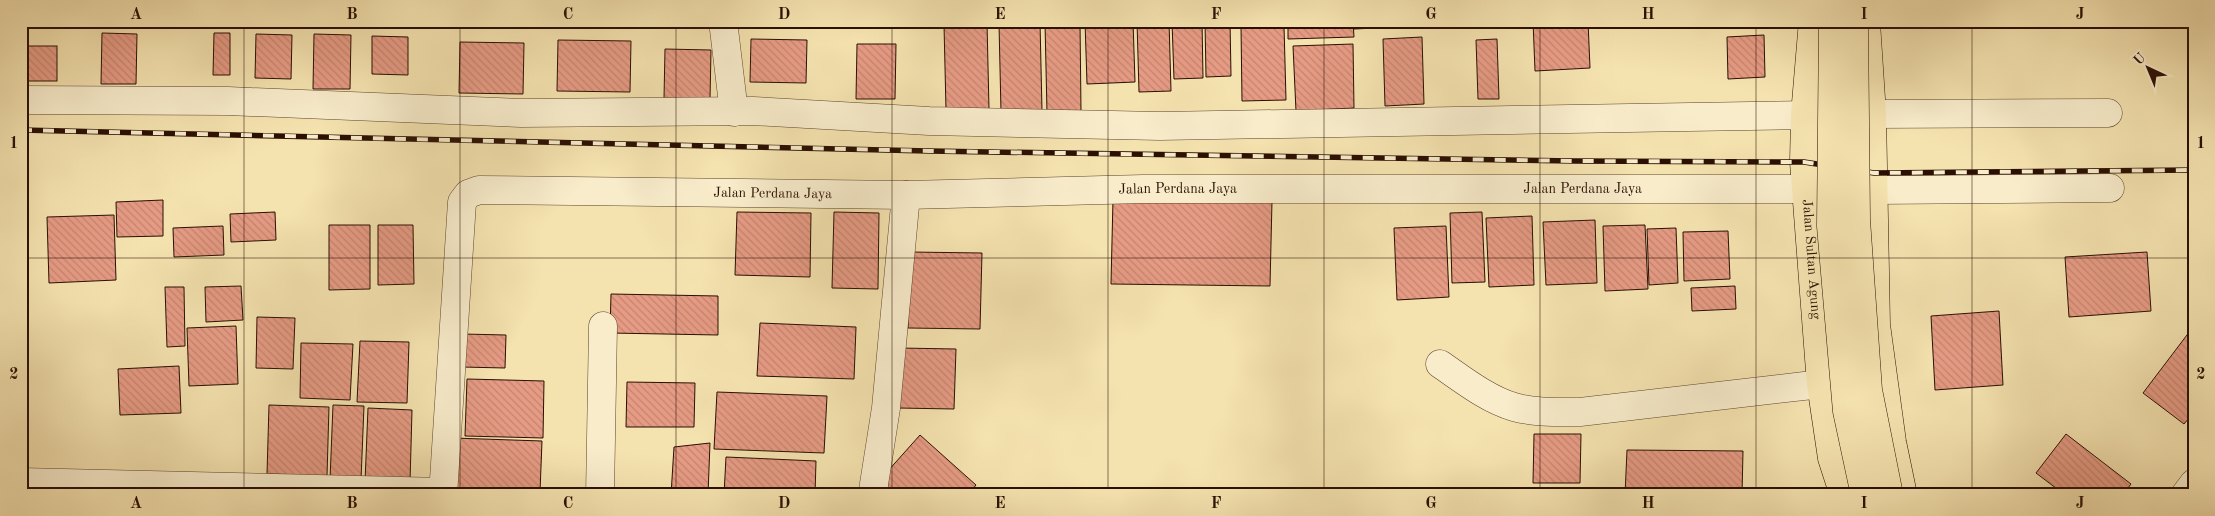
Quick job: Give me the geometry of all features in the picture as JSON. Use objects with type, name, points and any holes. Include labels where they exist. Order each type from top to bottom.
[{"type":"main road","name":"Jalan Sultan Agung","points":[[1813,21],[1805,115],[1804,162],[1821,384],[1832,458],[1844,495]]},
{"type":"main road","points":[[1834,21],[1831,226],[1847,411],[1865,495]]},
{"type":"main road","points":[[1854,21],[1856,220],[1870,408],[1889,495]]},
{"type":"main road","points":[[1866,21],[1875,190],[1876,325],[1892,442],[1903,495]]},
{"type":"main road","points":[[1817,327],[1876,325]]},
{"type":"street","points":[[723,21],[734,112]]},
{"type":"street","points":[[21,100],[228,101],[521,113],[734,112],[929,121],[1160,126],[2108,112]]},
{"type":"street","name":"Jalan Perdana Jaya","points":[[443,493],[462,202],[468,194],[479,190],[906,195],[1152,189],[1875,190],[2110,188]]},
{"type":"street","points":[[874,495],[874,484],[886,408],[906,195]]},
{"type":"street","points":[[600,495],[603,326]]},
{"type":"street","points":[[1440,364],[1475,388],[1513,407],[1546,412],[1580,412],[1821,384]]},
{"type":"street","points":[[21,482],[443,493]]},
{"type":"street","points":[[2185,495],[2194,483]]},
{"type":"building","points":[[21,21],[75,21],[75,27],[21,26]]},
{"type":"building","points":[[1085,21],[1133,21],[1135,82],[1087,84]]},
{"type":"building","points":[[1137,21],[1169,21],[1171,91],[1139,92]]},
{"type":"building","points":[[1202,21],[1203,78],[1174,79],[1172,22]]},
{"type":"building","points":[[1205,21],[1230,21],[1231,76],[1206,77]]},
{"type":"building","points":[[1288,21],[1353,21],[1354,37],[1288,39]]},
{"type":"building","points":[[1354,21],[1398,21],[1398,27],[1354,29]]},
{"type":"building","points":[[1533,21],[1588,21],[1590,68],[1535,71]]},
{"type":"building","points":[[1040,22],[1042,111],[1001,112],[999,24]]},
{"type":"building","points":[[1080,22],[1081,112],[1047,113],[1045,23]]},
{"type":"building","points":[[987,23],[989,109],[946,110],[944,25]]},
{"type":"building","points":[[1284,26],[1286,100],[1242,101],[1241,27]]},
{"type":"building","points":[[102,33],[137,34],[136,84],[101,84]]},
{"type":"building","points":[[214,33],[230,33],[230,75],[213,75]]},
{"type":"building","points":[[256,34],[292,35],[291,79],[255,78]]},
{"type":"building","points":[[314,34],[351,35],[350,89],[313,89]]},
{"type":"building","points":[[1764,35],[1765,77],[1728,79],[1727,37]]},
{"type":"building","points":[[372,36],[408,37],[408,75],[372,74]]},
{"type":"building","points":[[1422,37],[1424,104],[1385,106],[1383,39]]},
{"type":"building","points":[[751,39],[807,40],[806,83],[750,82]]},
{"type":"building","points":[[1497,39],[1499,99],[1478,99],[1476,40]]},
{"type":"building","points":[[558,40],[631,41],[630,92],[557,91]]},
{"type":"building","points":[[460,42],[524,43],[523,94],[459,93]]},
{"type":"building","points":[[857,44],[896,44],[895,99],[856,99]]},
{"type":"building","points":[[1353,44],[1354,108],[1296,111],[1293,46]]},
{"type":"building","points":[[21,46],[57,46],[57,81],[21,81]]},
{"type":"building","points":[[665,49],[711,50],[710,99],[664,98]]},
{"type":"building","points":[[1113,199],[1272,201],[1270,286],[1111,284]]},
{"type":"building","points":[[163,200],[163,236],[117,237],[116,202]]},
{"type":"building","points":[[275,212],[276,240],[231,242],[230,214]]},
{"type":"building","points":[[737,212],[811,213],[810,277],[735,275]]},
{"type":"building","points":[[834,212],[879,213],[878,289],[832,288]]},
{"type":"building","points":[[1482,212],[1485,282],[1452,283],[1450,213]]},
{"type":"building","points":[[114,215],[116,280],[49,283],[47,217]]},
{"type":"building","points":[[1532,216],[1534,285],[1489,287],[1486,218]]},
{"type":"building","points":[[1595,220],[1597,283],[1546,285],[1543,222]]},
{"type":"building","points":[[329,225],[370,225],[370,289],[329,290]]},
{"type":"building","points":[[378,225],[413,225],[414,284],[378,285]]},
{"type":"building","points":[[1645,225],[1648,289],[1605,291],[1603,226]]},
{"type":"building","points":[[223,226],[224,255],[174,257],[173,228]]},
{"type":"building","points":[[1446,226],[1449,297],[1397,300],[1394,228]]},
{"type":"building","points":[[1676,228],[1678,283],[1649,285],[1647,229]]},
{"type":"building","points":[[1728,231],[1730,279],[1684,281],[1683,232]]},
{"type":"building","points":[[910,252],[982,253],[980,329],[908,328]]},
{"type":"building","points":[[2147,252],[2151,311],[2069,317],[2065,257]]},
{"type":"building","points":[[241,286],[243,320],[206,322],[205,287]]},
{"type":"building","points":[[1735,286],[1736,309],[1692,311],[1691,288]]},
{"type":"building","points":[[165,287],[184,287],[185,346],[167,347]]},
{"type":"building","points":[[611,294],[718,296],[718,335],[610,333]]},
{"type":"building","points":[[1999,311],[2003,385],[1935,390],[1931,316]]},
{"type":"building","points":[[257,317],[295,318],[293,369],[256,368]]},
{"type":"building","points":[[760,323],[856,327],[854,379],[757,376]]},
{"type":"building","points":[[236,326],[238,384],[189,386],[187,328]]},
{"type":"building","points":[[2190,331],[2194,334],[2194,412],[2184,424],[2143,393]]},
{"type":"building","points":[[463,334],[506,335],[505,368],[462,367]]},
{"type":"building","points":[[360,341],[409,342],[407,403],[357,402]]},
{"type":"building","points":[[301,343],[353,344],[350,400],[300,398]]},
{"type":"building","points":[[899,348],[956,349],[954,409],[898,408]]},
{"type":"building","points":[[179,366],[181,413],[120,415],[118,369]]},
{"type":"building","points":[[467,379],[544,381],[543,438],[465,436]]},
{"type":"building","points":[[627,382],[695,383],[694,427],[626,427]]},
{"type":"building","points":[[717,392],[827,396],[824,453],[714,449]]},
{"type":"building","points":[[269,405],[329,407],[327,476],[267,474]]},
{"type":"building","points":[[333,405],[364,406],[361,480],[330,480]]},
{"type":"building","points":[[368,408],[412,410],[410,483],[365,482]]},
{"type":"building","points":[[1534,434],[1581,434],[1580,483],[1533,483]]},
{"type":"building","points":[[2066,434],[2131,484],[2123,495],[2065,495],[2036,473]]},
{"type":"building","points":[[920,435],[976,485],[968,495],[893,495],[878,482]]},
{"type":"building","points":[[453,438],[542,441],[540,492],[451,490]]},
{"type":"building","points":[[710,443],[708,495],[671,495],[674,447]]},
{"type":"building","points":[[1627,450],[1743,451],[1742,495],[1625,495]]},
{"type":"building","points":[[726,457],[816,461],[815,495],[724,495]]},
{"type":"railway","points":[[21,130],[929,151],[1575,161],[1804,162],[1874,173],[2194,170]]}]
